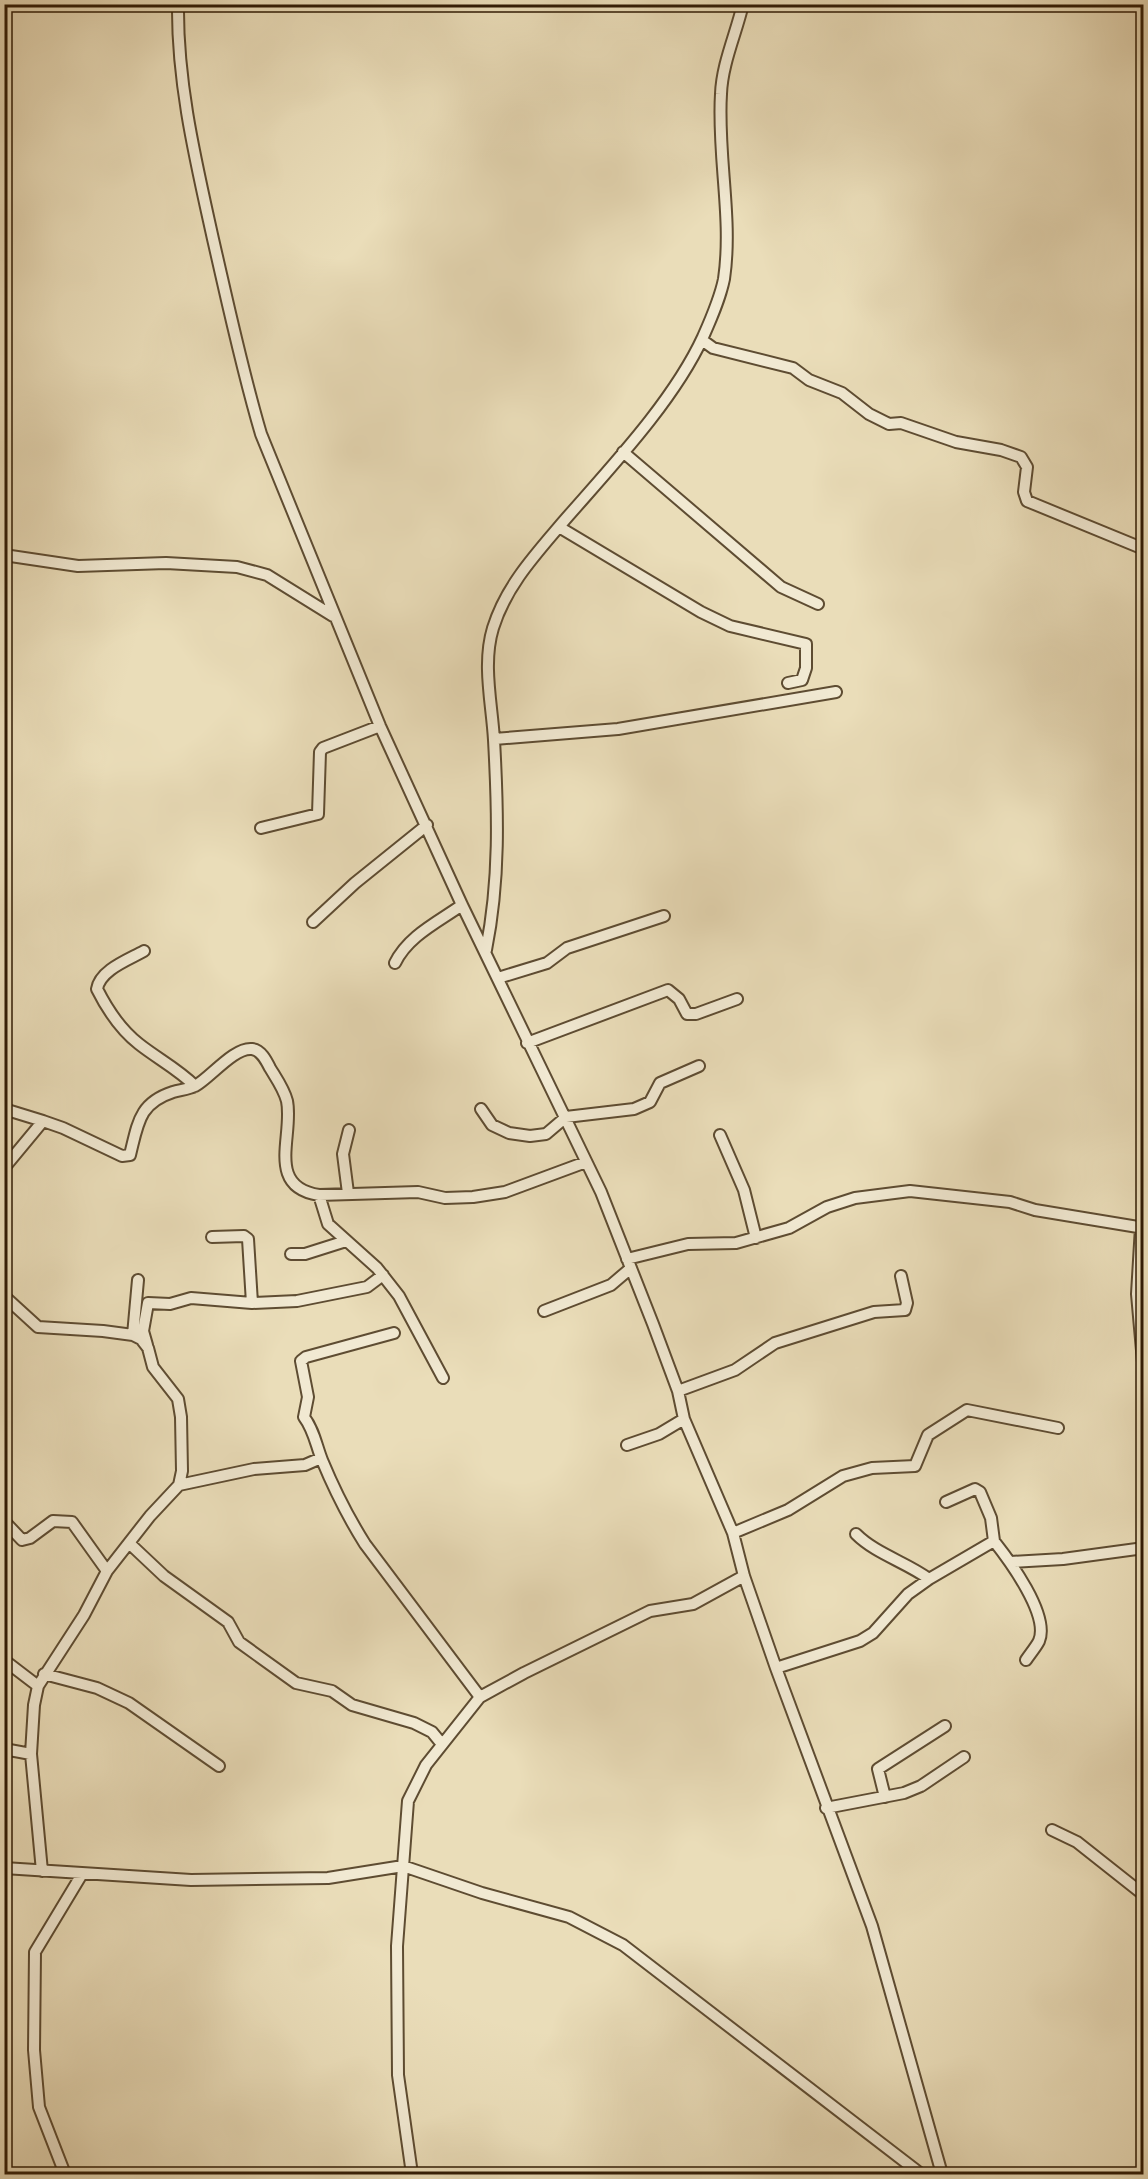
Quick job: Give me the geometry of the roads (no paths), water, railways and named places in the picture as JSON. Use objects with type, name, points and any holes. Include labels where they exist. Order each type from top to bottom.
[{"type":"street","points":[[178,4],[180,65],[195,156],[247,387],[261,434],[333,616],[380,726],[462,905],[486,950],[527,1043],[566,1117],[629,1264],[678,1391],[684,1419],[733,1533],[744,1576],[776,1668],[826,1808],[872,1926],[942,2175]]},
{"type":"street","points":[[486,950],[495,908],[499,848],[488,663],[492,630],[505,595],[623,452],[682,372],[702,339],[717,304],[724,279],[725,234],[721,90],[743,4]]},
{"type":"street","points":[[702,339],[713,348],[793,368],[809,380],[842,393],[869,414],[889,424],[901,423],[956,442],[1001,450],[1021,457],[1028,467],[1024,492],[1027,501],[1143,549]]},
{"type":"street","points":[[623,452],[781,587],[818,604]]},
{"type":"street","points":[[559,527],[700,612],[730,626],[806,644],[806,668],[802,680],[788,683]]},
{"type":"street","points":[[4,555],[78,566],[166,563],[237,567],[267,575],[333,616]]},
{"type":"street","points":[[494,739],[618,729],[836,693]]},
{"type":"street","points":[[261,828],[318,814],[320,752],[323,748],[380,726]]},
{"type":"street","points":[[313,922],[363,876],[427,825]]},
{"type":"street","points":[[395,963],[400,953],[417,935],[462,905]]},
{"type":"street","points":[[498,978],[547,963],[567,948],[664,916]]},
{"type":"street","points":[[144,951],[111,970],[100,981],[97,989],[108,1010],[138,1043],[169,1063],[195,1086]]},
{"type":"street","points":[[527,1043],[668,990],[679,999],[687,1014],[696,1014],[737,999]]},
{"type":"street","points":[[4,1109],[63,1128],[122,1156],[130,1155],[149,1102],[195,1086],[240,1052],[252,1049],[261,1053],[287,1101],[285,1167],[295,1185],[303,1193],[319,1195],[418,1192],[445,1198],[473,1197],[506,1192],[586,1162]]},
{"type":"street","points":[[480,1109],[492,1125],[520,1136],[546,1134],[566,1117],[634,1109],[650,1102],[660,1083],[699,1066]]},
{"type":"street","points":[[4,1168],[43,1121]]},
{"type":"street","points":[[348,1193],[343,1154],[349,1130]]},
{"type":"street","points":[[720,1135],[744,1190],[756,1238]]},
{"type":"street","points":[[544,1311],[611,1285],[629,1264],[688,1244],[736,1243],[789,1228],[828,1207],[855,1198],[910,1191],[1010,1202],[1035,1210],[1142,1227],[1137,1294],[1143,1362]]},
{"type":"street","points":[[319,1195],[328,1224],[383,1275],[399,1296],[443,1378]]},
{"type":"street","points":[[212,1238],[244,1236],[248,1239],[252,1303]]},
{"type":"street","points":[[291,1254],[305,1254],[346,1241]]},
{"type":"street","points":[[42,1871],[31,1754],[34,1705],[38,1686],[84,1615],[107,1571],[179,1485],[182,1471],[181,1417],[178,1399],[153,1366],[143,1332],[148,1302],[170,1304],[191,1298],[252,1303],[297,1300],[367,1287],[383,1275]]},
{"type":"street","points":[[678,1391],[735,1370],[775,1343],[874,1312],[905,1310],[908,1303],[901,1276]]},
{"type":"street","points":[[133,1335],[138,1280]]},
{"type":"street","points":[[4,1296],[38,1327],[133,1335],[144,1341],[148,1348]]},
{"type":"street","points":[[394,1333],[306,1357],[301,1361],[308,1397],[304,1417],[310,1425],[321,1458],[349,1518],[370,1552],[397,1589],[427,1623],[480,1697]]},
{"type":"street","points":[[733,1533],[789,1510],[843,1476],[873,1468],[915,1466],[928,1435],[967,1410],[1058,1428]]},
{"type":"street","points":[[627,1445],[659,1434],[684,1419]]},
{"type":"street","points":[[179,1485],[255,1469],[304,1466],[321,1458]]},
{"type":"street","points":[[946,1502],[975,1489],[980,1492],[990,1518],[994,1541],[1011,1562],[1029,1592],[1040,1627],[1040,1640],[1026,1660]]},
{"type":"street","points":[[4,1521],[22,1540],[30,1538],[53,1521],[72,1522],[107,1571]]},
{"type":"street","points":[[856,1534],[866,1543],[916,1569],[928,1579]]},
{"type":"street","points":[[776,1668],[837,1650],[867,1637],[908,1594],[928,1579],[994,1541]]},
{"type":"street","points":[[129,1543],[164,1576],[228,1622],[239,1642],[296,1683],[332,1691],[352,1705],[414,1724],[432,1732],[441,1743]]},
{"type":"street","points":[[1011,1562],[1063,1559],[1143,1548]]},
{"type":"street","points":[[412,2175],[398,2075],[397,1946],[408,1801],[441,1743],[480,1697],[650,1611],[693,1604],[744,1576]]},
{"type":"street","points":[[4,1659],[38,1686]]},
{"type":"street","points":[[44,1674],[97,1688],[129,1702],[219,1766]]},
{"type":"street","points":[[885,1797],[878,1769],[945,1726]]},
{"type":"street","points":[[4,1749],[31,1754]]},
{"type":"street","points":[[826,1808],[885,1797],[921,1786],[964,1757]]},
{"type":"street","points":[[1052,1830],[1077,1842],[1143,1895]]},
{"type":"street","points":[[4,1868],[191,1880],[316,1878],[403,1866],[482,1893],[569,1917],[606,1935],[719,2017],[921,2175]]},
{"type":"street","points":[[65,2175],[39,2107],[34,2050],[35,1952],[82,1874]]}]
